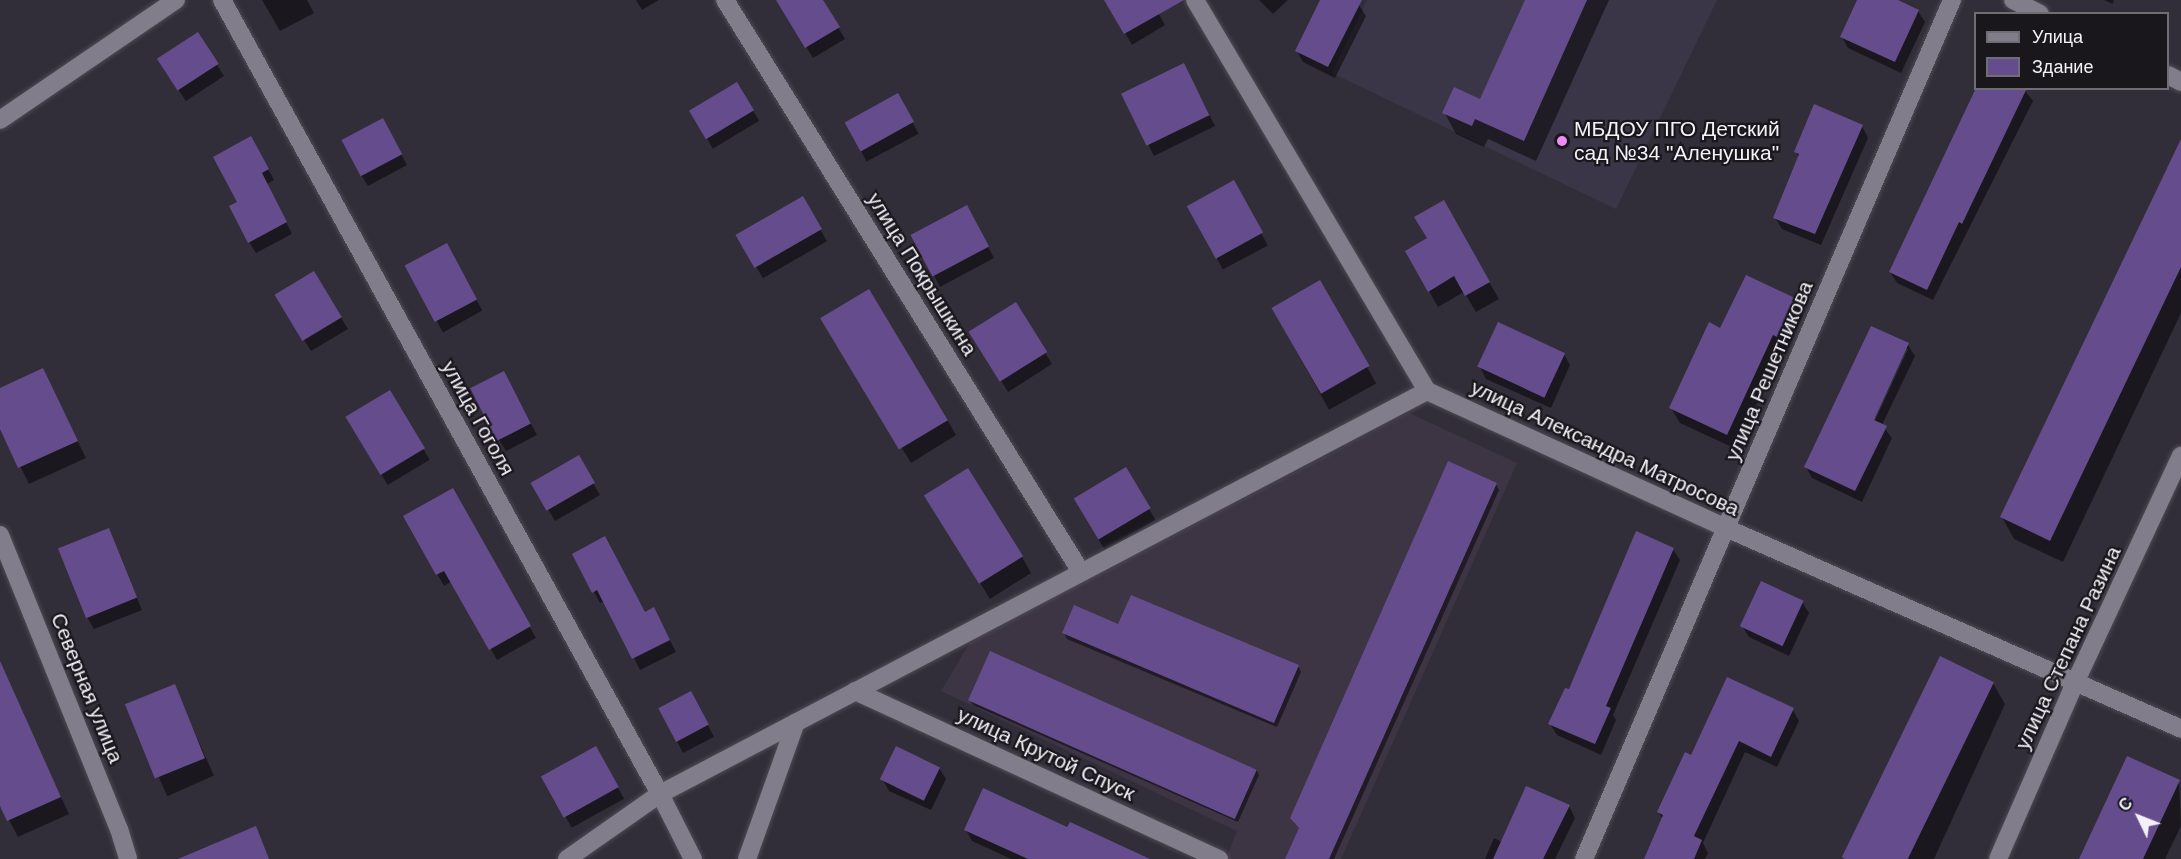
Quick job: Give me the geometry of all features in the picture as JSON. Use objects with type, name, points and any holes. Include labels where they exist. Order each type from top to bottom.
[{"type":"street","points":[[0,120],[176,0]]},
{"type":"street","name":"улица Гоголя","points":[[222,0],[660,794],[693,859]]},
{"type":"street","name":"улица Покрышкина","points":[[725,0],[1081,572]]},
{"type":"street","points":[[567,859],[660,794],[1427,391],[1195,0]]},
{"type":"street","name":"улица Решетникова","points":[[1584,859],[1952,0]]},
{"type":"street","points":[[2013,0],[2036,12]]},
{"type":"street","name":"улица Александра Матросова","points":[[1427,391],[1726,528],[2181,729]]},
{"type":"street","name":"улица Степана Разина","points":[[1998,859],[2075,683],[2181,456]]},
{"type":"street","name":"Северная улица","points":[[0,535],[115,818],[128,859]]},
{"type":"street","name":"улица Крутой Спуск","points":[[855,691],[1219,859]]},
{"type":"street","points":[[747,859],[796,722]]},
{"type":"shaded area","name":"МБДОУ ПГО Детский сад №34 \"Аленушка\"","points":[[1367,0],[1717,0],[1616,209],[1332,73]]},
{"type":"shaded area","points":[[1409,413],[1517,463],[1341,859],[1226,859],[1237,831],[941,691],[971,641]]},
{"type":"building","points":[[776,0],[823,0],[840,27],[805,48]]},
{"type":"building","points":[[1104,0],[1184,0],[1124,34]]},
{"type":"building","points":[[1320,0],[1362,0],[1328,67],[1295,51]]},
{"type":"building","points":[[1525,0],[1587,0],[1524,141],[1475,119],[1472,126],[1442,113],[1454,87],[1480,99]]},
{"type":"building","points":[[1857,0],[1898,0],[1919,10],[1895,62],[1840,37]]},
{"type":"building","points":[[198,32],[219,64],[178,91],[157,59]]},
{"type":"building","points":[[1184,63],[1209,115],[1147,146],[1121,94]]},
{"type":"building","points":[[737,82],[754,110],[706,139],[689,111]]},
{"type":"building","points":[[1975,90],[2026,90],[1962,224],[1959,222],[1927,290],[1889,272]]},
{"type":"building","points":[[898,93],[914,122],[861,151],[845,123]]},
{"type":"building","points":[[1814,104],[1863,125],[1815,234],[1773,218],[1799,154],[1794,152]]},
{"type":"building","points":[[383,118],[402,154],[361,176],[342,140]]},
{"type":"building","points":[[251,136],[269,169],[262,173],[287,222],[248,243],[229,206],[237,202],[213,157]]},
{"type":"building","points":[[2181,139],[2181,267],[2050,541],[2000,517]]},
{"type":"building","points":[[1234,180],[1263,232],[1216,259],[1187,206]]},
{"type":"building","points":[[803,196],[822,229],[754,268],[735,235]]},
{"type":"building","points":[[1444,200],[1490,282],[1465,296],[1454,276],[1428,292],[1405,251],[1427,238],[1414,217]]},
{"type":"building","points":[[967,205],[989,246],[933,277],[910,235]]},
{"type":"building","points":[[447,243],[477,300],[435,322],[405,266]]},
{"type":"building","points":[[314,271],[342,317],[302,341],[275,295]]},
{"type":"building","points":[[1746,275],[1795,298],[1777,337],[1773,335],[1727,435],[1669,408],[1709,322],[1720,328]]},
{"type":"building","points":[[1320,280],[1370,366],[1321,394],[1272,308]]},
{"type":"building","points":[[869,289],[948,420],[899,450],[820,318]]},
{"type":"building","points":[[1016,302],[1047,352],[1000,382],[969,332]]},
{"type":"building","points":[[1498,322],[1565,353],[1544,398],[1477,366]]},
{"type":"building","points":[[1871,326],[1909,343],[1874,420],[1887,426],[1855,491],[1804,467]]},
{"type":"building","points":[[43,368],[78,441],[18,468],[0,429],[0,388]]},
{"type":"building","points":[[504,371],[531,424],[497,441],[470,388]]},
{"type":"building","points":[[390,390],[425,448],[380,475],[345,417]]},
{"type":"building","points":[[579,455],[595,483],[547,511],[531,483]]},
{"type":"building","points":[[1448,461],[1497,483],[1329,859],[1285,859],[1299,828],[1290,818]]},
{"type":"building","points":[[1126,467],[1151,508],[1098,540],[1074,498]]},
{"type":"building","points":[[968,468],[1023,556],[979,584],[924,496]]},
{"type":"building","points":[[453,488],[531,626],[489,650],[444,571],[436,575],[403,516]]},
{"type":"building","points":[[109,528],[137,598],[86,618],[58,549]]},
{"type":"building","points":[[1636,531],[1674,548],[1606,706],[1611,708],[1595,744],[1548,724],[1565,688],[1569,689]]},
{"type":"building","points":[[605,536],[645,612],[654,607],[670,640],[632,659],[597,590],[592,593],[572,554]]},
{"type":"building","points":[[1761,581],[1804,601],[1782,646],[1740,626]]},
{"type":"building","points":[[1131,595],[1299,665],[1274,723],[1062,633],[1074,605],[1118,624]]},
{"type":"building","points":[[990,651],[1257,770],[1235,819],[968,700]]},
{"type":"building","points":[[1940,656],[1994,682],[1908,859],[1842,857]]},
{"type":"building","points":[[0,661],[61,797],[7,821],[0,806]]},
{"type":"building","points":[[1727,677],[1794,708],[1771,757],[1739,741],[1694,836],[1702,840],[1694,859],[1644,859],[1663,815],[1657,812],[1685,752],[1691,755]]},
{"type":"building","points":[[175,684],[205,758],[155,778],[125,704]]},
{"type":"building","points":[[691,691],[709,725],[676,742],[658,708]]},
{"type":"building","points":[[596,746],[619,787],[564,818],[541,777]]},
{"type":"building","points":[[896,746],[940,767],[924,801],[880,779]]},
{"type":"building","points":[[2127,756],[2180,780],[2143,859],[2079,859]]},
{"type":"building","points":[[1526,786],[1570,805],[1543,859],[1493,859]]},
{"type":"building","points":[[983,788],[1067,827],[1070,822],[1150,859],[1028,859],[964,830]]},
{"type":"building","points":[[256,826],[269,859],[178,859]]},
{"type":"place","name":"МБДОУ ПГО Детский сад №34 \"Аленушка\"","points":[[1562,141]]}]
